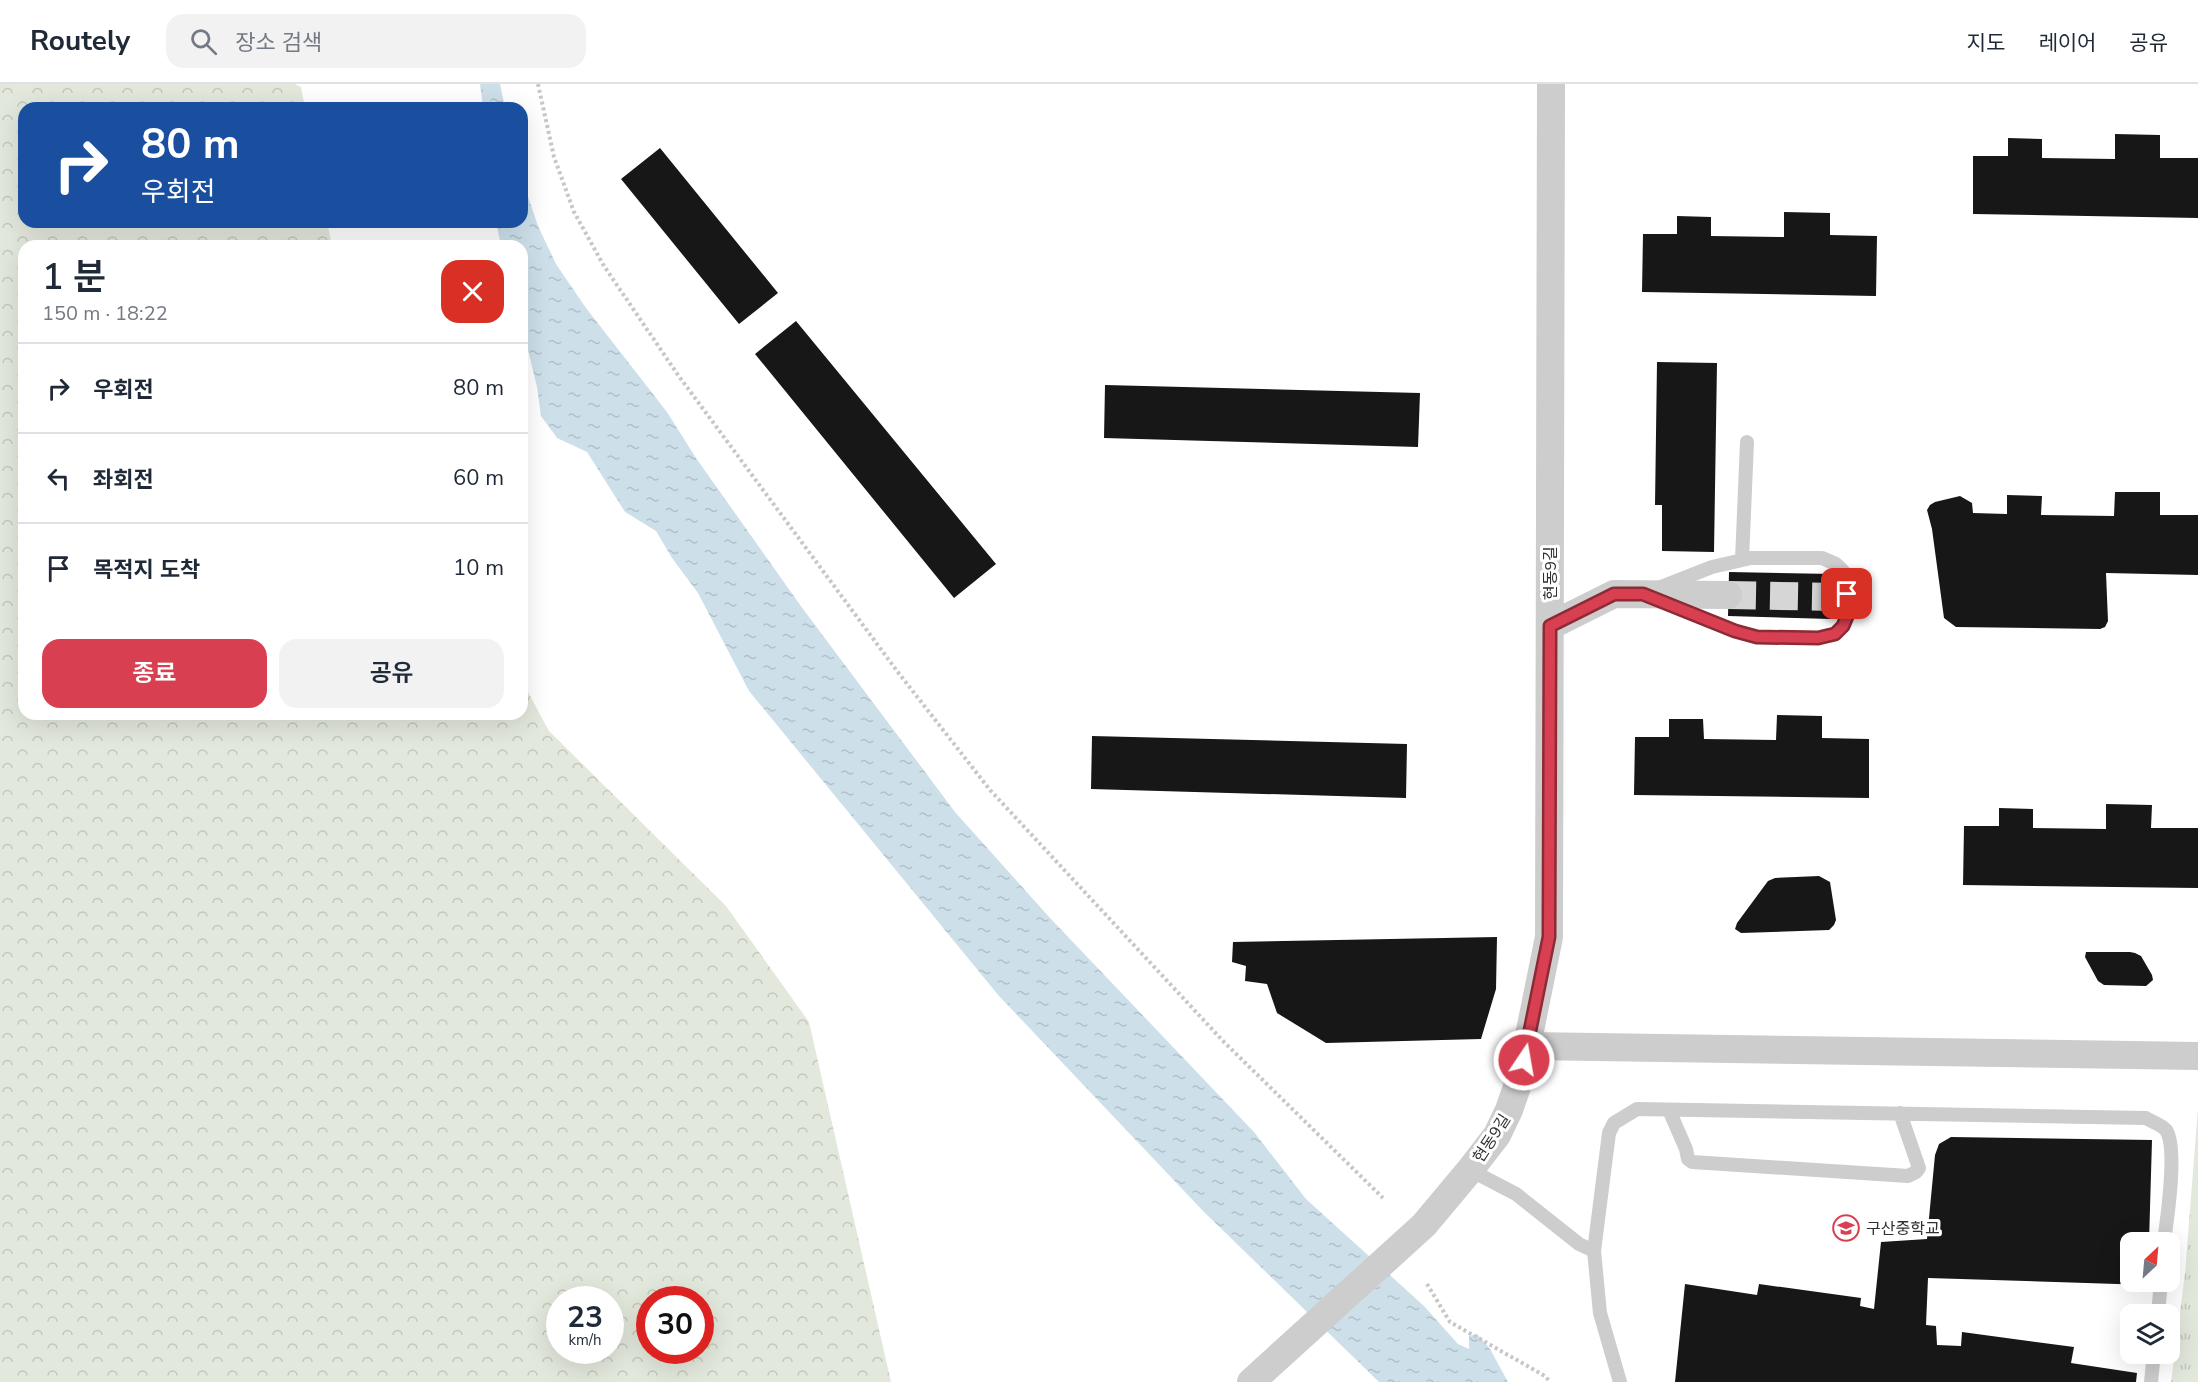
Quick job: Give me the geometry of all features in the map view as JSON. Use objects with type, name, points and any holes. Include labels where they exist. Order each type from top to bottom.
[{"type":"street","name":"현동9길","points":[[1251,1382],[1424,1225],[1470,1170],[1497,1135],[1509,1110],[1528,1046],[1549,937],[1551,84]]},
{"type":"street","points":[[1550,626],[1614,594],[1728,595]]},
{"type":"street","points":[[1528,1046],[2198,1056]]},
{"type":"lane","points":[[1742,560],[1747,442]]},
{"type":"lane","points":[[1751,558],[1822,558],[1836,564],[1846,574],[1848,614],[1843,626],[1835,634],[1818,638],[1757,637],[1735,631],[1643,594],[1712,567],[1751,558]]},
{"type":"lane","points":[[1620,1382],[1600,1313],[1594,1251],[1607,1144],[1614,1123],[1637,1109],[2146,1118],[2165,1129],[2170,1141],[2171,1169],[2165,1232]]},
{"type":"lane","points":[[1669,1110],[1688,1158],[1692,1162],[1908,1176],[1919,1168],[1900,1113]]},
{"type":"lane","points":[[1470,1170],[1516,1194],[1579,1244],[1594,1251]]},
{"type":"lane","points":[[2151,1382],[2153,1364]]},
{"type":"path","points":[[538,84],[554,157],[574,212],[604,266],[678,375],[890,662],[998,798],[1223,1041],[1383,1198]]},
{"type":"path","points":[[1426,1284],[1450,1322],[1545,1376],[1550,1382]]},
{"type":"green space","points":[[0,84],[295,84],[301,87],[304,102],[18,102],[18,228],[328,228],[331,240],[18,240],[18,720],[528,720],[528,692],[549,731],[726,906],[809,1022],[891,1382],[0,1382]]},
{"type":"green space","points":[[2198,1108],[2198,1382],[2171,1382],[2173,1364],[2180,1364],[2180,1312]]},
{"type":"water","points":[[480,84],[500,84],[504,102],[482,102]]},
{"type":"water","points":[[528,197],[538,226],[556,264],[586,308],[667,412],[696,458],[803,609],[955,812],[1050,918],[1254,1132],[1306,1199],[1424,1306],[1458,1344],[1469,1349],[1469,1336],[1477,1334],[1490,1349],[1508,1382],[1379,1382],[1204,1212],[999,996],[749,691],[698,593],[672,558],[656,531],[625,512],[587,452],[557,438],[541,416],[528,350],[528,240],[500,240],[497,228],[528,228]]},
{"type":"building","points":[[2115,134],[2160,135],[2160,158],[2198,158],[2198,218],[1973,214],[1973,156],[2008,156],[2008,138],[2042,139],[2042,158],[2115,159]]},
{"type":"building","points":[[660,148],[778,293],[739,324],[621,179]]},
{"type":"building","points":[[1784,212],[1830,213],[1830,235],[1877,236],[1876,296],[1642,292],[1643,234],[1677,234],[1677,216],[1711,217],[1711,236],[1784,237]]},
{"type":"building","points":[[796,321],[996,564],[954,598],[755,354]]},
{"type":"building","points":[[1657,362],[1717,363],[1714,552],[1662,551],[1662,505],[1655,505]]},
{"type":"building","points":[[1105,385],[1420,393],[1418,447],[1104,438]]},
{"type":"building","points":[[2115,492],[2160,492],[2160,515],[2198,515],[2198,575],[2106,573],[2108,621],[2105,627],[2100,629],[1956,627],[1944,618],[1932,529],[1927,510],[1930,505],[1960,496],[1972,503],[1973,513],[2007,514],[2007,495],[2042,496],[2041,515],[2114,516]]},
{"type":"building","points":[[1729,572],[1833,574],[1831,619],[1728,616]]},
{"type":"building","points":[[1777,715],[1822,716],[1822,738],[1869,739],[1869,798],[1634,795],[1635,737],[1669,737],[1669,719],[1703,719],[1704,739],[1776,740]]},
{"type":"building","points":[[1092,736],[1407,744],[1406,798],[1091,789]]},
{"type":"building","points":[[2106,804],[2152,805],[2151,828],[2198,828],[2198,888],[1963,885],[1964,826],[1999,826],[1999,808],[2033,809],[2033,828],[2106,829]]},
{"type":"building","points":[[1819,876],[1830,882],[1836,920],[1829,930],[1741,933],[1735,929],[1768,881],[1775,878]]},
{"type":"building","points":[[1497,937],[1496,989],[1481,1039],[1326,1043],[1277,1013],[1267,984],[1245,981],[1246,966],[1232,962],[1233,942]]},
{"type":"building","points":[[2086,952],[2135,953],[2141,956],[2153,980],[2146,986],[2104,985],[2098,981],[2085,957]]},
{"type":"building","points":[[1951,1137],[2152,1140],[2149,1232],[2120,1232],[2120,1284],[1928,1278],[1926,1325],[1936,1326],[1937,1345],[1961,1346],[1962,1332],[2074,1347],[2071,1363],[2137,1373],[2136,1382],[1675,1382],[1685,1284],[1757,1295],[1759,1284],[1861,1298],[1860,1306],[1874,1309],[1881,1242],[1927,1239],[1935,1155],[1939,1144]]},
{"type":"tunnel","points":[[1728,595],[1832,597]]},
{"type":"place","name":"구산중학교","points":[[1846,1228]]},
{"type":"route","points":[[1524,1060],[1549,937],[1550,626],[1614,594],[1643,594],[1735,631],[1757,637],[1818,638],[1835,634],[1843,626],[1848,614],[1847,594]]}]
